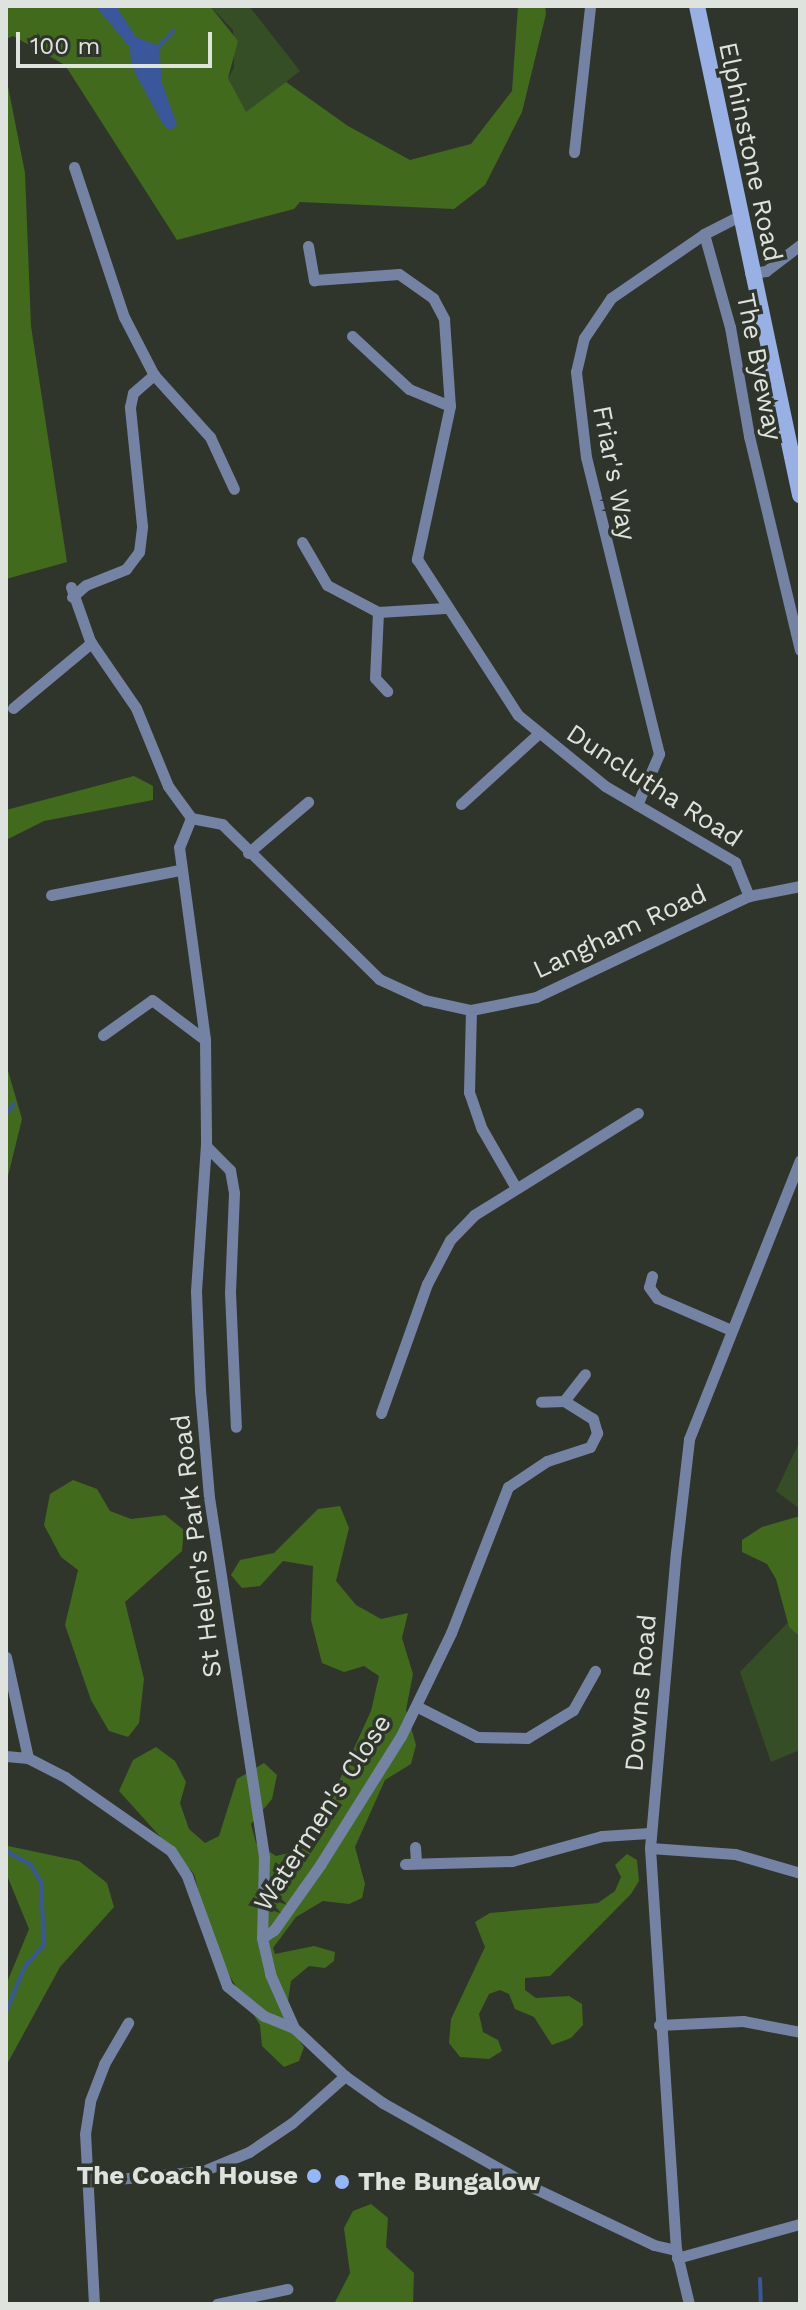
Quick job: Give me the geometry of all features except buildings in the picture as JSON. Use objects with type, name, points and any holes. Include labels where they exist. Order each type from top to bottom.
[{"type":"street","points":[[574,152],[590,6]]},
{"type":"street","name":"Elphinstone Road","points":[[697,6],[738,217],[800,495]]},
{"type":"street","points":[[74,167],[112,291],[154,375],[210,437],[234,489]]},
{"type":"street","name":"Friar's Way","points":[[637,805],[659,754],[589,472],[576,372],[584,338],[611,298],[704,234],[738,217]]},
{"type":"street","name":"The Byeway","points":[[704,234],[730,327],[749,436],[800,650]]},
{"type":"street","points":[[750,273],[766,271],[800,245]]},
{"type":"street","points":[[308,246],[314,280],[399,274],[433,298],[444,319],[450,406],[409,389],[352,336]]},
{"type":"street","points":[[154,375],[133,393],[130,407],[142,526],[139,552],[126,569],[71,592],[91,643],[136,708],[168,786],[191,818]]},
{"type":"street","name":"Dunclutha Road","points":[[450,406],[417,559],[445,608],[518,715],[538,734],[637,805],[735,862],[749,896]]},
{"type":"street","points":[[302,542],[327,585],[378,612],[445,608]]},
{"type":"street","points":[[378,612],[375,678],[387,691]]},
{"type":"street","points":[[13,708],[91,643]]},
{"type":"street","points":[[461,804],[538,734]]},
{"type":"street","points":[[248,853],[308,802]]},
{"type":"street","name":"Langham Road","points":[[191,818],[222,824],[379,979],[425,1000],[471,1010],[550,991],[749,896],[800,886]]},
{"type":"street","name":"St Helen's Park Road","points":[[191,818],[179,847],[205,1040],[206,1146],[196,1291],[200,1390],[209,1497],[264,1858],[262,1938],[270,1974],[294,2028],[345,2076],[449,2144],[676,2254]]},
{"type":"street","points":[[51,895],[180,870]]},
{"type":"street","points":[[103,1035],[152,1000],[205,1040]]},
{"type":"street","points":[[471,1010],[469,1092],[482,1129],[516,1188]]},
{"type":"street","points":[[381,1413],[427,1284],[450,1240],[516,1188],[638,1113]]},
{"type":"street","points":[[206,1146],[230,1170],[234,1193],[230,1292],[236,1427]]},
{"type":"street","name":"Downs Road","points":[[676,2254],[649,1833],[689,1439],[800,1160]]},
{"type":"street","points":[[652,1276],[649,1287],[657,1298],[731,1330]]},
{"type":"street","points":[[541,1402],[564,1401],[585,1374]]},
{"type":"street","name":"Watermen's Close","points":[[262,1938],[274,1930],[320,1865],[416,1706],[451,1633],[508,1487],[547,1461],[590,1447],[597,1433],[593,1419],[564,1401]]},
{"type":"street","points":[[6,1657],[28,1758]]},
{"type":"street","name":"Watermen's Close","points":[[416,1706],[477,1737],[527,1738],[573,1710],[595,1671]]},
{"type":"street","points":[[6,1756],[28,1758],[89,1792],[171,1851],[187,1876],[227,1986],[264,2016],[294,2028]]},
{"type":"street","points":[[415,1847],[410,1864],[512,1861],[602,1836],[649,1833]]},
{"type":"street","points":[[650,1848],[735,1854],[800,1871]]},
{"type":"street","points":[[659,2025],[743,2021],[800,2032]]},
{"type":"street","points":[[94,2304],[85,2182],[90,2101],[128,2023]]},
{"type":"street","points":[[85,2182],[203,2171],[249,2152],[292,2123],[345,2076]]},
{"type":"street","points":[[689,2304],[676,2254],[800,2224]]},
{"type":"street","points":[[217,2304],[287,2289]]},
{"type":"green space","points":[[6,6],[210,6],[238,41],[228,78],[246,112],[286,82],[348,126],[410,160],[471,144],[512,91],[518,6],[545,6],[546,14],[522,112],[485,185],[454,209],[300,202],[294,209],[177,240],[65,65],[13,36],[6,39]]},
{"type":"green space","points":[[210,6],[249,6],[300,71],[246,113],[228,78],[234,68],[233,30]]},
{"type":"green space","points":[[6,76],[25,173],[31,326],[67,562],[6,579]]},
{"type":"green space","points":[[134,776],[153,786],[153,800],[44,821],[6,840],[6,810]]},
{"type":"green space","points":[[6,1064],[22,1119],[6,1184]]},
{"type":"green space","points":[[800,1441],[800,1509],[776,1491]]},
{"type":"green space","points":[[73,1480],[97,1489],[110,1511],[131,1519],[165,1515],[184,1530],[182,1551],[125,1602],[144,1679],[139,1723],[128,1737],[109,1731],[91,1700],[65,1625],[78,1570],[61,1557],[44,1525],[50,1494]]},
{"type":"green space","points":[[340,1506],[349,1528],[336,1581],[356,1605],[381,1619],[408,1613],[402,1638],[413,1674],[406,1710],[416,1745],[411,1764],[385,1780],[355,1847],[365,1884],[362,1898],[349,1904],[323,1901],[296,1917],[273,1948],[275,1954],[314,1946],[335,1952],[334,1961],[325,1968],[309,1966],[291,1981],[285,2021],[304,2047],[299,2061],[284,2067],[262,2046],[260,2025],[214,1951],[194,1874],[119,1791],[133,1760],[156,1747],[175,1761],[186,1782],[180,1803],[189,1829],[205,1843],[219,1836],[237,1779],[264,1763],[277,1775],[272,1799],[251,1824],[256,1843],[276,1856],[301,1850],[325,1812],[371,1711],[379,1676],[364,1666],[344,1672],[322,1663],[311,1620],[313,1566],[283,1561],[260,1586],[242,1588],[231,1575],[240,1560],[274,1553],[318,1509]]},
{"type":"green space","points":[[800,1516],[800,1637],[789,1627],[776,1579],[767,1564],[742,1552],[742,1540],[762,1527]]},
{"type":"green space","points":[[800,1610],[800,1750],[771,1762],[740,1672]]},
{"type":"green space","points":[[8,1846],[79,1861],[107,1883],[114,1907],[60,1967],[6,2066],[6,1985],[29,1929],[6,1873]]},
{"type":"green space","points":[[627,1854],[637,1860],[639,1881],[631,1894],[550,1976],[525,1978],[525,1990],[536,1998],[569,1996],[582,2004],[583,2025],[571,2038],[552,2045],[534,2017],[515,2009],[509,1994],[500,1990],[489,1994],[479,2014],[483,2032],[498,2040],[502,2051],[489,2059],[460,2057],[449,2043],[451,2019],[485,1947],[475,1922],[490,1913],[598,1903],[615,1891],[621,1877],[615,1865]]},
{"type":"green space","points":[[371,2204],[388,2218],[386,2247],[414,2273],[413,2304],[334,2304],[350,2273],[344,2228],[353,2211]]},
{"type":"water","points":[[116,6],[136,37],[159,46],[162,83],[177,125],[171,130],[164,126],[133,69],[129,46],[97,8]]},
{"type":"waterway","points":[[159,46],[173,31]]},
{"type":"waterway","points":[[6,1113],[14,1104]]},
{"type":"waterway","points":[[6,1851],[31,1865],[41,1882],[44,1945],[25,1966],[6,2012]]},
{"type":"waterway","points":[[760,2279],[761,2304]]},
{"type":"place","name":"The Coach House","points":[[314,2176]]},
{"type":"place","name":"The Bungalow","points":[[342,2182]]}]
